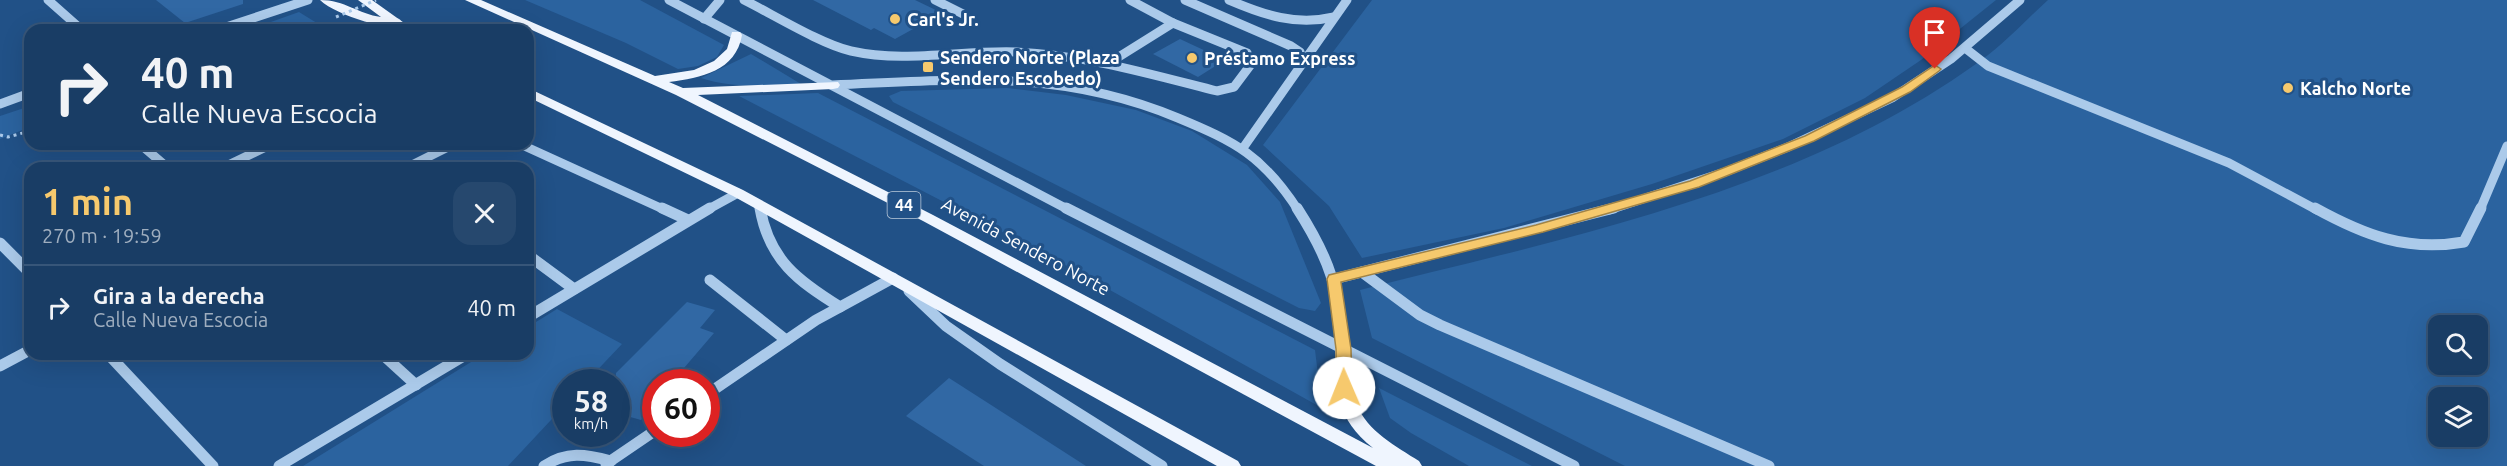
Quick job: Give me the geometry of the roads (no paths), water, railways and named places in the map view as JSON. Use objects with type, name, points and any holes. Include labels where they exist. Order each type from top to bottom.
[{"type":"main road","points":[[326,0],[366,19],[395,24]]},
{"type":"main road","points":[[364,0],[400,24]]},
{"type":"main road","name":"Avenida Sendero Norte","points":[[474,1],[527,24]]},
{"type":"main road","name":"Avenida Sendero Norte","points":[[534,27],[681,92],[928,218],[1392,466]]},
{"type":"main road","points":[[655,80],[684,76],[721,62],[733,49],[736,35]]},
{"type":"main road","points":[[681,92],[833,85]]},
{"type":"main road","points":[[534,95],[738,193],[1232,466]]},
{"type":"main road","points":[[1343,349],[1344,388],[1353,414],[1377,441],[1413,466]]},
{"type":"street","points":[[48,0],[75,24]]},
{"type":"street","points":[[235,24],[308,0]]},
{"type":"street","points":[[669,0],[1044,197],[1574,466]]},
{"type":"street","points":[[704,19],[720,0]]},
{"type":"street","points":[[744,0],[832,44],[869,54],[1014,52],[1069,56],[1109,63],[1217,91],[1234,87],[1247,72],[1252,63],[1246,53],[1173,23],[1130,0]]},
{"type":"street","points":[[935,0],[965,15]]},
{"type":"street","points":[[1185,0],[1291,46],[1300,52],[1303,63]]},
{"type":"street","points":[[1229,0],[1270,17],[1284,20],[1311,22],[1334,17]]},
{"type":"street","points":[[1243,148],[1347,0]]},
{"type":"street","points":[[1334,279],[1539,228],[1695,184],[1819,134],[1906,90],[1965,48],[2020,0]]},
{"type":"street","points":[[1109,63],[1173,23]]},
{"type":"street","points":[[1965,48],[1988,66],[2203,152],[2255,175],[2336,218],[2370,233],[2410,245],[2435,248],[2464,242],[2507,146]]},
{"type":"street","points":[[833,85],[987,80],[1050,83],[1123,98],[1156,109],[1243,148],[1291,199],[1319,245],[1334,279],[1343,349]]},
{"type":"street","points":[[0,104],[24,95]]},
{"type":"street","points":[[147,150],[161,162]]},
{"type":"street","points":[[235,162],[260,150]]},
{"type":"street","points":[[420,162],[443,150]]},
{"type":"street","points":[[533,150],[688,220]]},
{"type":"street","points":[[534,313],[688,220],[738,193]]},
{"type":"street","points":[[760,206],[770,246],[782,266],[840,307]]},
{"type":"street","points":[[0,243],[24,267]]},
{"type":"street","points":[[534,260],[574,290]]},
{"type":"street","points":[[1362,272],[1420,315],[1440,325],[1769,466]]},
{"type":"street","points":[[710,280],[786,340]]},
{"type":"street","points":[[720,385],[786,340],[840,307],[897,280],[946,327],[1000,364],[1162,466]]},
{"type":"street","points":[[0,366],[24,353]]},
{"type":"street","points":[[114,360],[213,466]]},
{"type":"street","points":[[389,360],[416,385]]},
{"type":"street","points":[[279,466],[457,360]]},
{"type":"street","points":[[544,466],[559,456],[573,452],[608,463],[642,440]]},
{"type":"place","name":"Carl's Jr.","points":[[895,19]]},
{"type":"place","name":"Préstamo Express","points":[[1192,58]]},
{"type":"place","name":"Sendero Norte (Plaza Sendero Escobedo)","points":[[928,67]]},
{"type":"place","name":"Kalcho Norte","points":[[2288,88]]}]
